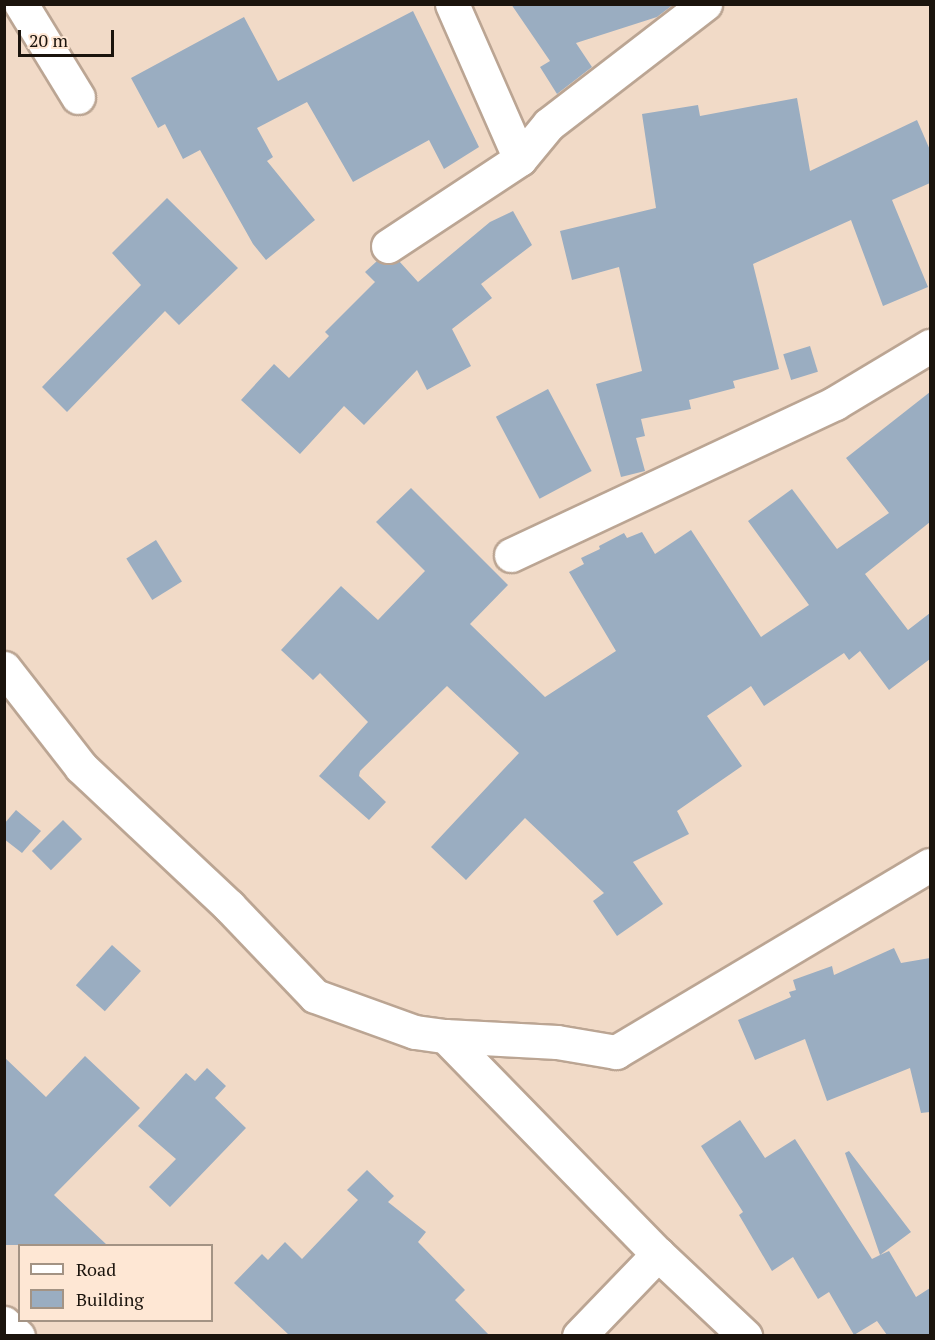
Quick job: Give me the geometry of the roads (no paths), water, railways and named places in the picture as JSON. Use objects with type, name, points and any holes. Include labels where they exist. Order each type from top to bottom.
[{"type":"street","points":[[21,4],[78,97]]},
{"type":"street","points":[[452,4],[520,159]]},
{"type":"street","points":[[388,246],[520,159],[549,124],[705,4]]},
{"type":"street","points":[[511,555],[835,403],[930,346]]},
{"type":"street","points":[[4,668],[81,767],[229,906],[315,996],[415,1032],[445,1036],[557,1042],[616,1052],[930,865]]},
{"type":"street","points":[[445,1036],[658,1254],[745,1335]]},
{"type":"street","points":[[579,1335],[658,1254]]},
{"type":"street","points":[[4,1323],[18,1335]]}]
